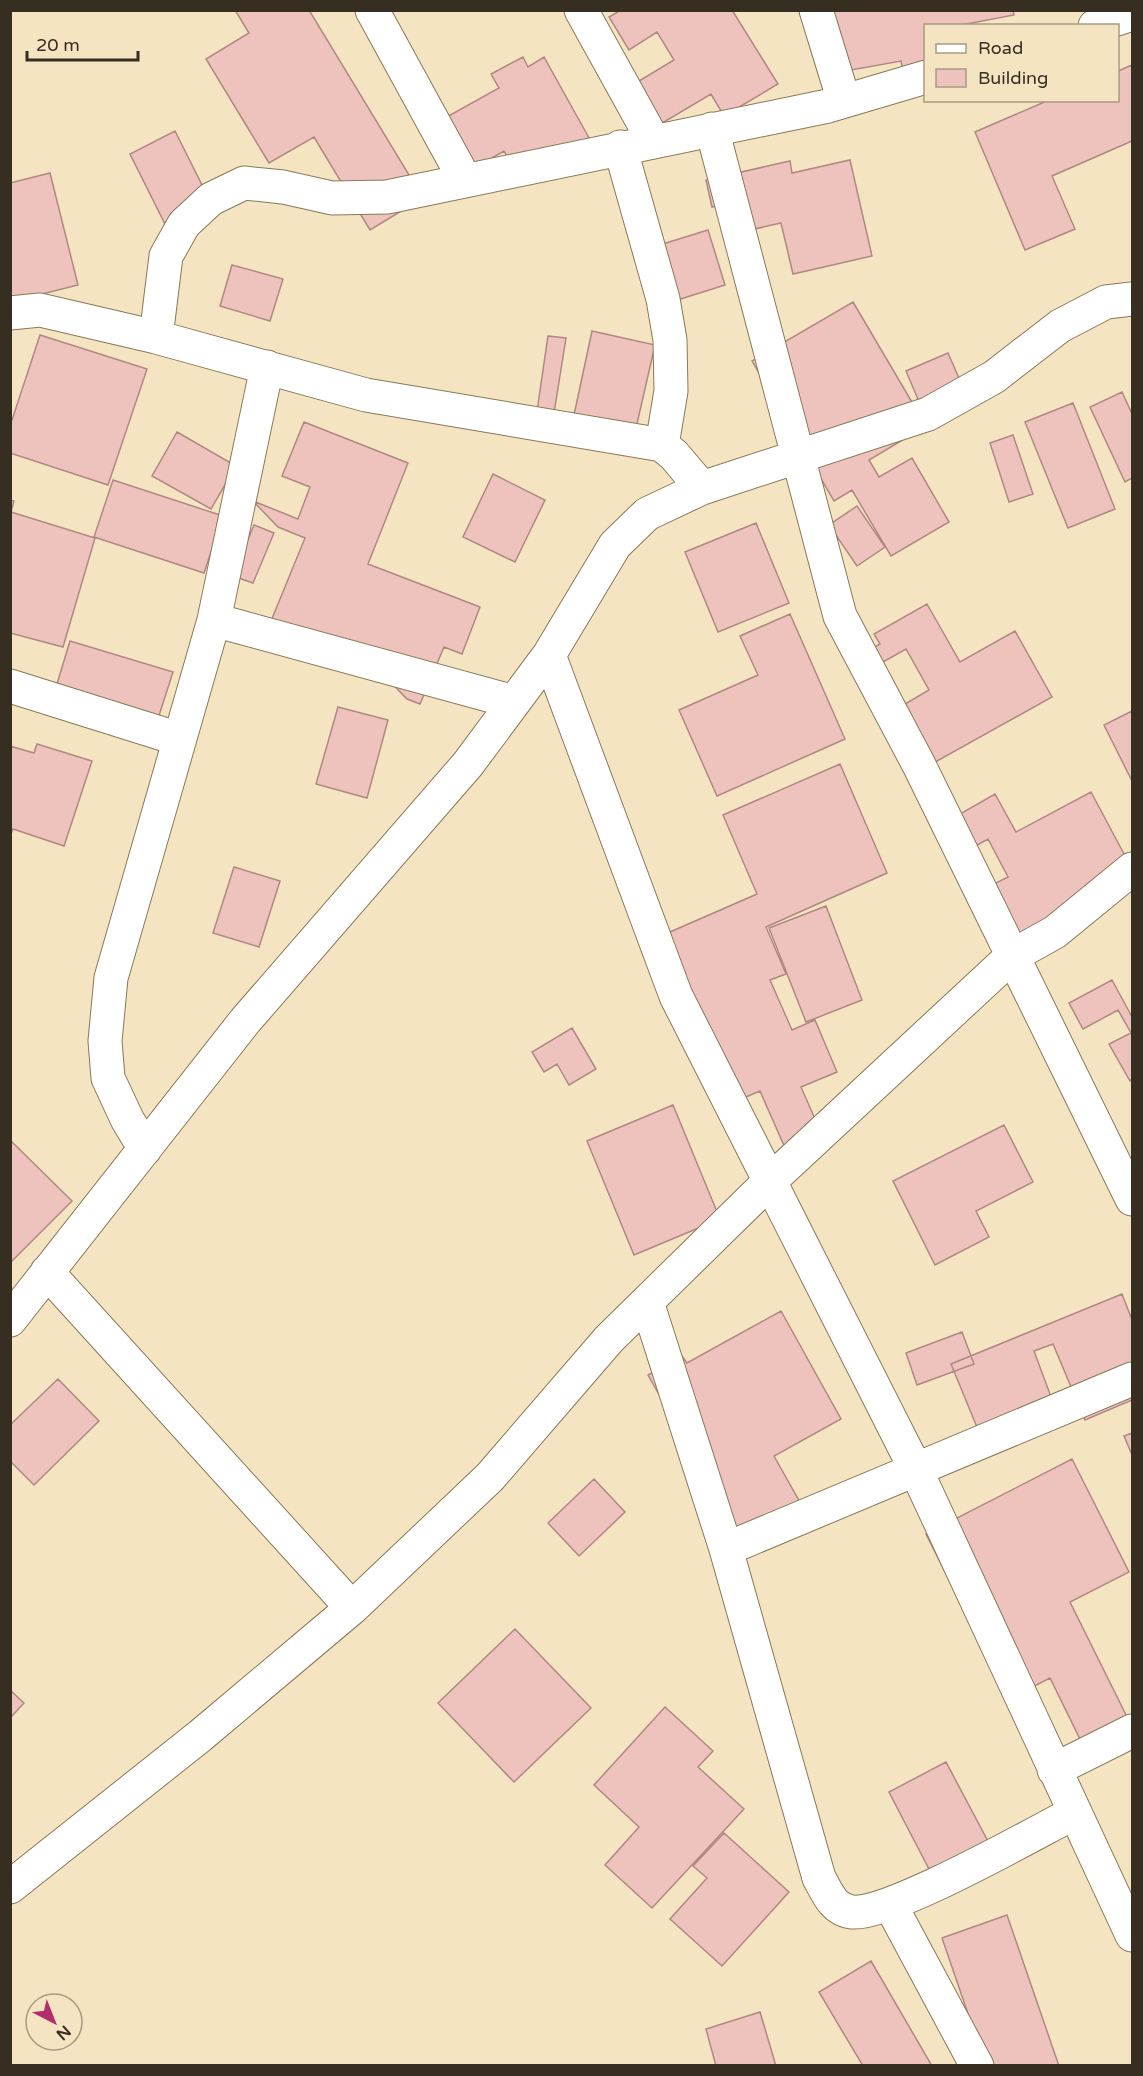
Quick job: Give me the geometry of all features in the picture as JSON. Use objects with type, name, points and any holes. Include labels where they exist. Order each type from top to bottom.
[{"type":"street","points":[[372,10],[465,180]]},
{"type":"street","points":[[581,10],[653,140]]},
{"type":"street","points":[[816,10],[844,101]]},
{"type":"street","points":[[1101,24],[1132,14]]},
{"type":"street","points":[[156,337],[166,256],[184,224],[211,198],[244,183],[282,187],[332,198],[387,197],[844,101],[924,78]]},
{"type":"street","points":[[712,129],[840,616],[919,765],[1132,1199]]},
{"type":"street","points":[[620,147],[663,299],[670,340],[671,391],[662,446]]},
{"type":"street","points":[[10,1320],[245,1021],[468,764],[549,655],[615,545],[647,514],[702,488],[928,414],[994,376],[1060,326],[1106,302],[1132,299]]},
{"type":"street","points":[[10,313],[40,310],[156,337],[366,395],[662,446],[674,455],[702,488]]},
{"type":"street","points":[[145,1149],[127,1119],[108,1078],[105,1041],[111,978],[214,620],[267,368]]},
{"type":"street","points":[[214,620],[514,702]]},
{"type":"street","points":[[549,655],[676,996],[916,1470],[1132,1935]]},
{"type":"street","points":[[10,686],[179,740]]},
{"type":"street","points":[[10,1887],[200,1736],[352,1608],[490,1477],[609,1339],[769,1182],[1012,956],[1055,932],[1132,869]]},
{"type":"street","points":[[47,1272],[352,1608]]},
{"type":"street","points":[[646,1302],[726,1549],[819,1878],[833,1904],[852,1912],[891,1906],[1074,1813]]},
{"type":"street","points":[[726,1549],[1132,1379]]},
{"type":"street","points":[[1054,1770],[1132,1731]]},
{"type":"street","points":[[891,1906],[977,2066]]},
{"type":"building","points":[[235,10],[309,10],[423,198],[370,230],[314,137],[269,163],[206,59],[249,33]]},
{"type":"building","points":[[621,10],[732,10],[778,84],[724,116],[711,94],[659,125],[634,84],[674,60],[657,32],[629,50],[609,17]]},
{"type":"building","points":[[828,10],[1013,10],[1014,15],[967,24],[924,24],[924,79],[906,83],[901,61],[840,72]]},
{"type":"building","points":[[523,57],[528,67],[544,57],[589,138],[518,177],[504,151],[462,175],[434,124],[499,88],[491,74]]},
{"type":"building","points":[[1132,65],[1132,141],[1052,176],[1075,229],[1025,250],[975,132],[1044,102],[1119,102],[1119,71]]},
{"type":"building","points":[[175,131],[212,205],[167,228],[130,154]]},
{"type":"building","points":[[850,160],[872,256],[793,274],[781,223],[746,231],[739,201],[712,207],[706,180],[790,161],[792,173]]},
{"type":"building","points":[[50,173],[78,285],[10,302],[10,183]]},
{"type":"building","points":[[708,230],[725,285],[671,302],[653,247]]},
{"type":"building","points":[[232,265],[283,279],[270,321],[220,306]]},
{"type":"building","points":[[853,302],[926,426],[869,460],[879,477],[912,458],[949,522],[891,556],[852,490],[834,501],[752,361]]},
{"type":"building","points":[[592,331],[655,345],[636,428],[574,415]]},
{"type":"building","points":[[40,335],[147,369],[108,485],[10,453],[10,426]]},
{"type":"building","points":[[548,336],[566,338],[554,413],[537,411]]},
{"type":"building","points":[[948,353],[965,392],[923,411],[906,371]]},
{"type":"building","points":[[1122,392],[1132,414],[1132,478],[1125,482],[1090,407]]},
{"type":"building","points":[[1073,403],[1115,509],[1068,528],[1025,422]]},
{"type":"building","points":[[304,422],[408,463],[368,564],[480,607],[462,654],[444,647],[420,704],[407,699],[354,644],[269,626],[305,538],[278,527],[253,501],[298,519],[310,487],[282,476]]},
{"type":"building","points":[[177,432],[236,466],[211,509],[152,476]]},
{"type":"building","points":[[1013,435],[1033,494],[1009,502],[990,443]]},
{"type":"building","points":[[493,474],[545,500],[515,562],[463,537]]},
{"type":"building","points":[[113,480],[223,516],[204,573],[94,537]]},
{"type":"building","points":[[10,500],[14,501],[11,512],[95,538],[63,647],[10,633]]},
{"type":"building","points":[[857,506],[885,547],[857,566],[829,525]]},
{"type":"building","points":[[756,523],[789,603],[718,632],[685,552]]},
{"type":"building","points":[[254,525],[274,533],[253,583],[233,576]]},
{"type":"building","points":[[927,604],[960,662],[1015,631],[1052,697],[919,771],[888,714],[929,690],[906,649],[876,666],[867,651],[880,644],[874,634]]},
{"type":"building","points":[[790,614],[845,739],[717,796],[679,710],[758,675],[740,636]]},
{"type":"building","points":[[70,641],[173,672],[155,728],[53,697]]},
{"type":"building","points":[[338,707],[388,720],[367,798],[316,784]]},
{"type":"building","points":[[1132,711],[1132,781],[1104,725]]},
{"type":"building","points":[[37,744],[92,761],[64,846],[13,829],[10,836],[10,746],[34,753]]},
{"type":"building","points":[[840,764],[887,873],[766,927],[786,974],[770,980],[792,1030],[815,1020],[837,1072],[801,1087],[822,1135],[786,1150],[760,1091],[727,1105],[654,939],[757,894],[723,815]]},
{"type":"building","points":[[1091,792],[1132,869],[1016,960],[988,887],[1008,877],[988,839],[956,857],[939,826],[995,794],[1016,832]]},
{"type":"building","points":[[234,867],[280,881],[259,947],[213,933]]},
{"type":"building","points":[[826,906],[862,1000],[806,1022],[769,928]]},
{"type":"building","points":[[1112,980],[1132,1017],[1132,1079],[1130,1081],[1109,1044],[1131,1033],[1118,1010],[1083,1029],[1069,1003]]},
{"type":"building","points":[[572,1028],[596,1069],[569,1085],[557,1064],[544,1072],[532,1052]]},
{"type":"building","points":[[673,1105],[720,1219],[634,1255],[587,1141]]},
{"type":"building","points":[[1004,1125],[1033,1182],[976,1211],[989,1237],[935,1265],[893,1181]]},
{"type":"building","points":[[10,1140],[72,1201],[10,1263]]},
{"type":"building","points":[[1122,1294],[1132,1320],[1132,1400],[1085,1420],[1053,1344],[1034,1351],[1061,1424],[988,1454],[951,1364]]},
{"type":"building","points":[[781,1311],[841,1419],[774,1456],[806,1513],[745,1547],[648,1375],[682,1356],[687,1363]]},
{"type":"building","points":[[962,1332],[974,1364],[917,1385],[906,1353]]},
{"type":"building","points":[[58,1379],[99,1421],[34,1485],[10,1461],[10,1425]]},
{"type":"building","points":[[1132,1433],[1132,1455],[1124,1436]]},
{"type":"building","points":[[1072,1459],[1129,1572],[1070,1602],[1132,1727],[1081,1741],[1050,1678],[1009,1699],[926,1534]]},
{"type":"building","points":[[594,1479],[625,1512],[579,1556],[548,1523]]},
{"type":"building","points":[[515,1629],[591,1708],[514,1782],[438,1703]]},
{"type":"building","points":[[10,1690],[24,1703],[10,1718]]},
{"type":"building","points":[[665,1707],[713,1751],[698,1767],[744,1809],[652,1908],[605,1865],[639,1827],[594,1785]]},
{"type":"building","points":[[946,1762],[1000,1864],[942,1894],[889,1792]]},
{"type":"building","points":[[724,1833],[789,1892],[722,1966],[670,1919],[707,1878],[693,1866]]},
{"type":"building","points":[[1007,1915],[1059,2066],[986,2066],[942,1938]]},
{"type":"building","points":[[871,1961],[932,2066],[863,2066],[819,1992]]},
{"type":"building","points":[[760,2012],[776,2066],[716,2066],[706,2029]]}]
